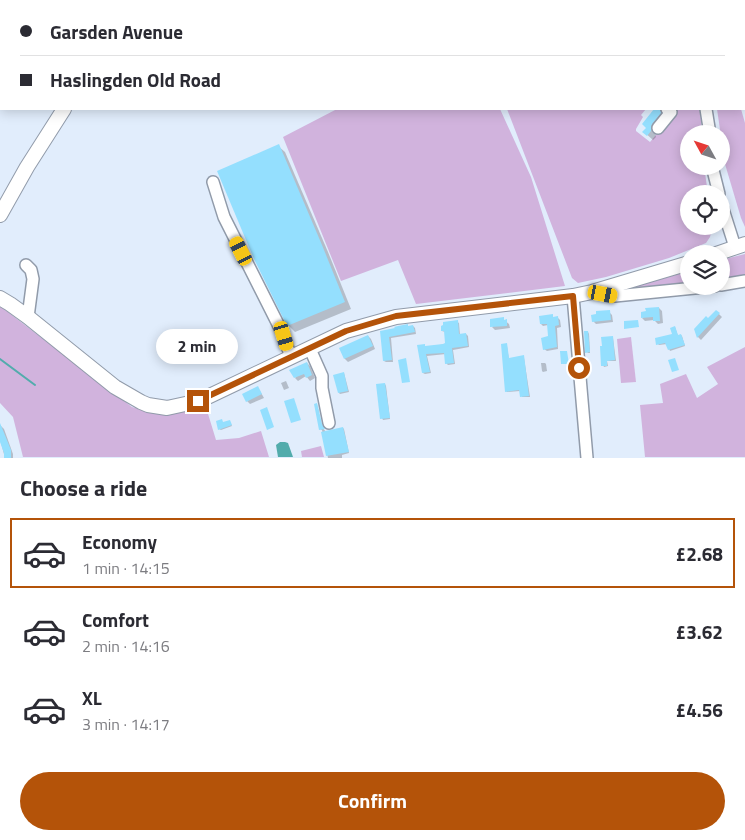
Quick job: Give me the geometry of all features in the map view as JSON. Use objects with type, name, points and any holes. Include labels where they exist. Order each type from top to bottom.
[{"type":"main road","points":[[0,215],[27,167],[63,110]]},
{"type":"main road","points":[[0,298],[28,317],[115,387],[141,402],[167,408],[198,401],[346,331],[396,316],[573,296],[680,266]]},
{"type":"street","points":[[658,128],[671,112],[668,110]]},
{"type":"street","points":[[706,110],[709,125]]},
{"type":"street","points":[[213,182],[224,217],[284,336],[291,358]]},
{"type":"street","points":[[730,223],[740,246]]},
{"type":"street","points":[[26,265],[33,274],[28,317]]},
{"type":"street","points":[[730,284],[745,281]]},
{"type":"street","points":[[592,292],[615,296],[680,290]]},
{"type":"street","points":[[573,296],[588,458]]},
{"type":"street","points":[[310,349],[322,376],[322,388],[329,423]]},
{"type":"shaded area","points":[[335,110],[500,110],[531,177],[565,286],[416,304],[398,260],[341,281],[283,137]]},
{"type":"shaded area","points":[[507,110],[645,110],[641,115],[643,117],[636,131],[650,142],[675,112],[674,110],[700,110],[701,125],[680,125],[680,175],[705,175],[707,185],[680,185],[680,235],[711,235],[706,243],[701,245],[680,245],[680,254],[669,258],[606,277],[578,283],[572,278]]},
{"type":"shaded area","points":[[717,110],[741,110],[745,123],[745,227],[728,175],[730,175],[730,125],[719,125]]},
{"type":"shaded area","points":[[745,254],[745,277],[730,279],[730,258]]},
{"type":"shaded area","points":[[680,274],[680,285],[624,290]]},
{"type":"shaded area","points":[[0,306],[132,407],[150,412],[175,411],[205,404],[216,440],[239,438],[261,431],[269,457],[23,457],[13,417],[0,403]]},
{"type":"shaded area","points":[[631,337],[636,382],[621,383],[617,339]]},
{"type":"shaded area","points":[[745,347],[745,457],[645,457],[640,405],[663,403],[660,384],[686,374],[697,398],[718,384],[707,367]]},
{"type":"shaded area","points":[[280,442],[288,443],[293,457],[278,457],[276,445]]},
{"type":"shaded area","points":[[321,446],[324,457],[302,457],[301,451]]},
{"type":"building","points":[[653,110],[660,110],[661,113],[652,124],[651,131],[647,136],[642,132],[646,128],[642,124]]},
{"type":"building","points":[[279,144],[345,302],[287,326],[254,259],[217,171]]},
{"type":"building","points":[[659,307],[660,321],[653,321],[653,317],[641,318],[641,312],[646,311],[645,308]]},
{"type":"building","points":[[610,310],[611,320],[592,322],[591,315],[596,314],[596,311]]},
{"type":"building","points":[[716,310],[720,313],[697,338],[694,329],[706,316],[708,318]]},
{"type":"building","points":[[553,314],[553,317],[558,316],[559,325],[555,326],[557,347],[543,350],[541,338],[548,336],[547,324],[540,324],[539,316]]},
{"type":"building","points":[[504,317],[504,320],[507,319],[507,326],[490,327],[490,319]]},
{"type":"building","points":[[458,320],[459,334],[466,333],[468,346],[452,348],[454,363],[445,364],[444,353],[426,354],[430,372],[422,373],[417,345],[425,344],[425,346],[445,343],[444,331],[441,331],[443,322]]},
{"type":"building","points":[[638,320],[639,327],[624,329],[624,321]]},
{"type":"building","points":[[408,324],[408,326],[413,325],[415,332],[389,337],[392,360],[383,361],[380,331]]},
{"type":"building","points":[[675,326],[678,335],[681,334],[685,345],[668,350],[665,343],[656,345],[655,338],[672,334],[670,328]]},
{"type":"building","points":[[584,331],[588,331],[590,352],[585,353]]},
{"type":"building","points":[[368,335],[373,346],[344,359],[339,348]]},
{"type":"building","points":[[613,336],[615,360],[607,361],[607,366],[601,366],[601,337]]},
{"type":"building","points":[[507,343],[509,358],[524,355],[529,396],[520,397],[519,390],[505,392],[501,344]]},
{"type":"building","points":[[560,351],[567,351],[569,364],[561,364]]},
{"type":"building","points":[[406,358],[410,382],[402,383],[398,360]]},
{"type":"building","points":[[675,358],[679,370],[672,372],[668,360]]},
{"type":"building","points":[[307,362],[312,375],[306,378],[304,374],[294,378],[289,370]]},
{"type":"building","points":[[344,372],[348,391],[338,393],[333,375]]},
{"type":"building","points":[[385,383],[390,418],[380,419],[376,384]]},
{"type":"building","points":[[258,386],[262,394],[246,402],[242,394]]},
{"type":"building","points":[[294,398],[301,420],[291,423],[284,401]]},
{"type":"building","points":[[317,403],[325,429],[319,430],[314,404]]},
{"type":"building","points":[[267,407],[274,427],[267,430],[260,410]]},
{"type":"building","points":[[222,419],[223,422],[230,420],[232,425],[218,430],[216,421]]},
{"type":"building","points":[[0,423],[11,450],[11,458],[4,458],[0,442]]},
{"type":"building","points":[[343,427],[349,452],[326,456],[321,432]]},
{"type":"waterway","points":[[0,359],[35,385]]},
{"type":"route","points":[[198,401],[346,331],[396,316],[573,296],[579,368]]}]
